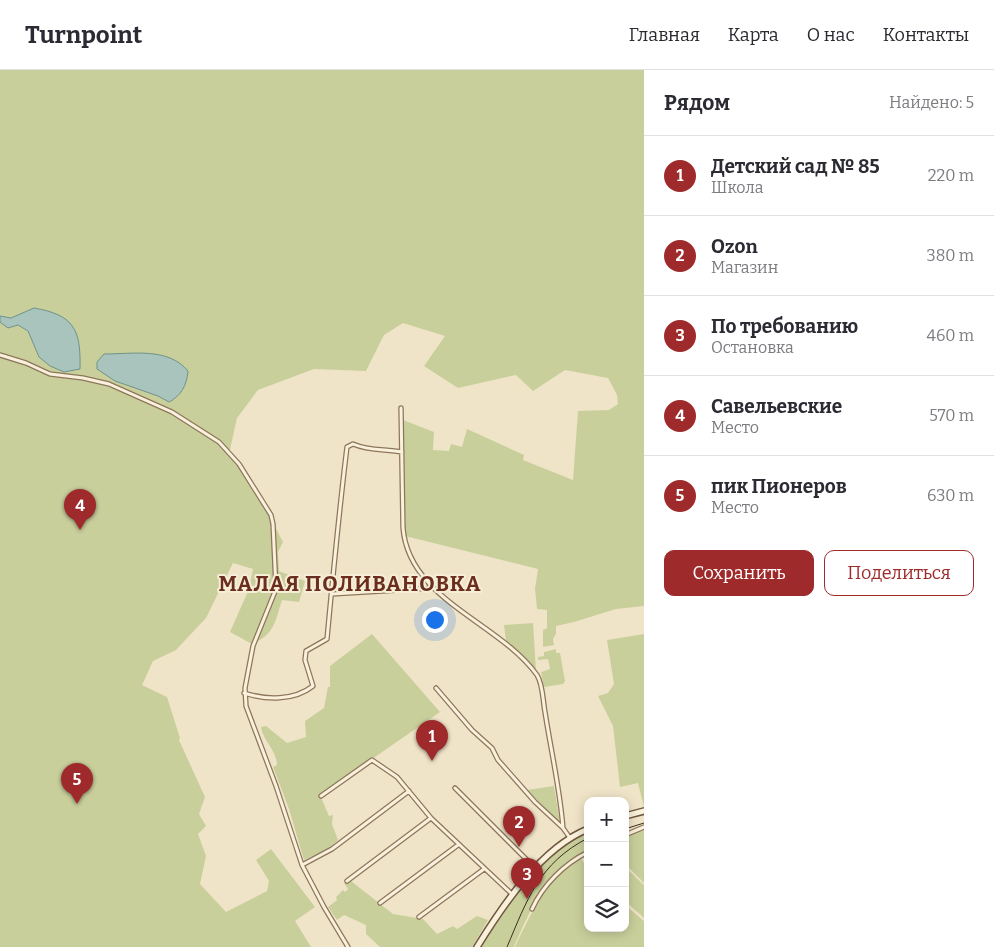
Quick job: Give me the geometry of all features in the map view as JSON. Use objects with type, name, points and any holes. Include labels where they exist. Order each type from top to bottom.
[{"type":"main road","points":[[629,815],[644,810]]},
{"type":"main road","points":[[477,947],[492,922],[535,869],[551,852],[570,838],[584,831]]},
{"type":"street","points":[[0,355],[26,362],[50,374],[83,378],[109,384],[172,412],[219,442],[239,464],[271,515],[276,589],[254,646],[244,693],[246,706],[276,786],[302,865],[348,947]]},
{"type":"street","points":[[401,408],[403,536],[412,561],[433,588],[497,636],[538,676],[563,828]]},
{"type":"street","points":[[244,693],[260,697],[284,698],[313,686],[305,660],[306,651],[307,648],[323,643],[327,639],[333,563],[347,447],[353,444],[372,451],[379,448],[402,452]]},
{"type":"street","points":[[332,594],[433,588]]},
{"type":"street","points":[[436,688],[472,730],[492,748],[498,760],[535,802],[563,828],[570,838]]},
{"type":"street","points":[[322,796],[372,760],[397,777],[431,818],[513,896]]},
{"type":"street","points":[[456,788],[535,869]]},
{"type":"street","points":[[302,865],[332,849],[409,791]]},
{"type":"street","points":[[347,880],[431,818]]},
{"type":"street","points":[[629,833],[644,827]]},
{"type":"street","points":[[380,903],[458,845]]},
{"type":"street","points":[[532,909],[538,897],[565,866],[584,854]]},
{"type":"street","points":[[419,917],[484,869]]},
{"type":"green space","points":[[0,70],[644,70],[644,606],[616,609],[556,626],[556,634],[553,639],[554,645],[543,647],[543,630],[547,628],[547,610],[537,609],[535,589],[538,569],[405,536],[403,420],[434,432],[433,450],[449,451],[451,444],[462,447],[467,429],[524,455],[523,460],[573,480],[578,411],[609,410],[618,404],[617,395],[608,378],[565,370],[533,391],[516,375],[458,388],[424,366],[445,336],[403,323],[384,335],[366,371],[314,369],[258,390],[237,418],[229,454],[258,494],[283,542],[278,552],[279,571],[305,581],[299,602],[282,600],[270,631],[252,644],[230,632],[249,589],[253,569],[233,563],[206,618],[176,650],[153,661],[142,685],[167,697],[180,738],[179,740],[205,797],[199,814],[206,826],[198,834],[206,856],[200,884],[226,912],[267,891],[269,881],[256,860],[271,849],[315,907],[295,921],[311,947],[0,947]]},
{"type":"green space","points":[[533,623],[536,671],[506,642],[504,625]]},
{"type":"green space","points":[[372,634],[440,712],[320,795],[329,816],[333,815],[332,824],[338,840],[329,848],[304,860],[289,809],[273,767],[277,765],[276,760],[261,727],[266,726],[287,743],[306,737],[305,721],[324,708],[328,687],[330,687],[330,666]]},
{"type":"green space","points":[[644,634],[644,807],[638,783],[620,787],[613,726],[598,696],[608,693],[614,684],[607,640]]},
{"type":"green space","points":[[556,649],[556,653],[560,653],[565,681],[563,684],[544,687],[541,672],[550,669],[548,659],[538,660],[538,657],[544,656],[544,652]]},
{"type":"green space","points":[[554,786],[560,823],[527,790]]},
{"type":"green space","points":[[644,830],[644,883],[629,868],[629,836]]},
{"type":"green space","points":[[584,833],[584,853],[574,858],[551,879],[534,905],[514,947],[480,947],[501,914],[526,881],[555,852]]},
{"type":"green space","points":[[580,857],[584,863],[584,932],[629,932],[629,908],[644,921],[644,947],[515,947],[527,921],[541,898],[549,886],[568,866]]},
{"type":"green space","points":[[629,871],[644,885],[644,918],[629,905]]},
{"type":"green space","points":[[351,881],[393,914],[423,919],[437,934],[453,926],[457,929],[477,916],[488,920],[472,947],[380,947],[366,934],[366,925],[344,915],[337,920],[328,907],[337,900],[336,897],[343,890],[345,892],[348,889],[344,883]]},
{"type":"water","points":[[34,308],[58,315],[72,326],[79,344],[80,369],[64,372],[50,366],[39,357],[28,331],[18,325],[8,328],[0,322],[0,316],[11,318]]},
{"type":"water","points":[[138,353],[171,358],[188,371],[185,385],[177,397],[169,402],[158,396],[115,381],[97,369],[97,362],[104,354]]},
{"type":"tram line","points":[[629,828],[644,823]]},
{"type":"tram line","points":[[507,947],[528,898],[546,871],[557,859],[584,840]]},
{"type":"place","name":"Савельевские","points":[[80,530]]},
{"type":"place","name":"Детский сад № 85","points":[[432,761]]},
{"type":"place","name":"пик Пионеров","points":[[77,804]]},
{"type":"place","name":"Ozon","points":[[519,847]]},
{"type":"place","name":"По требованию","points":[[527,899]]},
{"type":"district","name":"МАЛАЯ ПОЛИВАНОВКА","points":[[350,584]]}]
